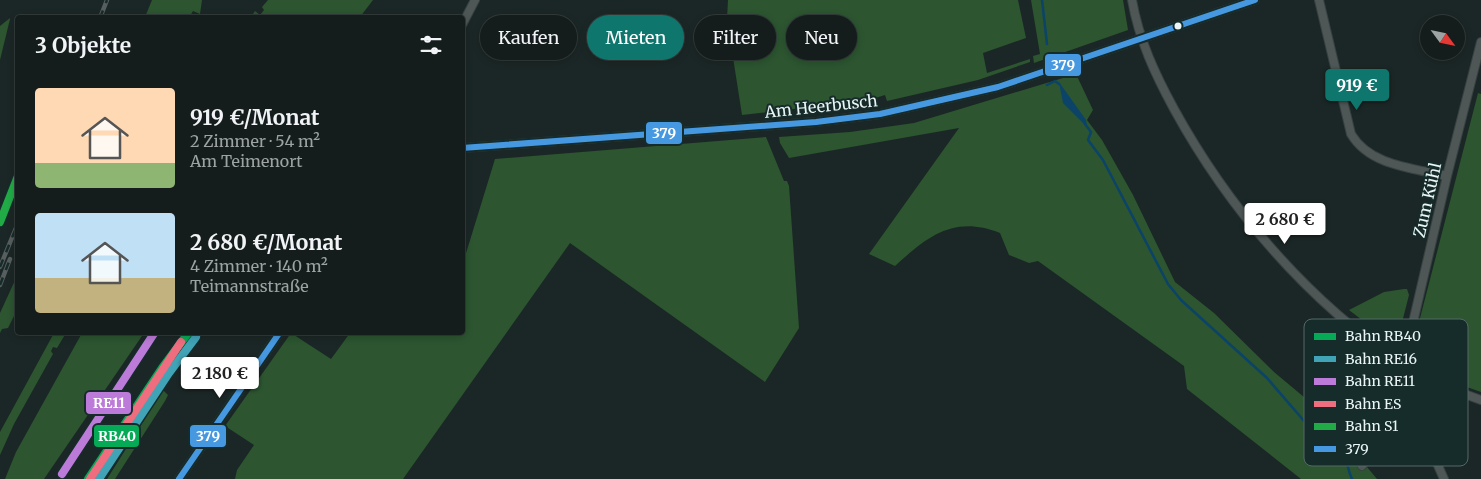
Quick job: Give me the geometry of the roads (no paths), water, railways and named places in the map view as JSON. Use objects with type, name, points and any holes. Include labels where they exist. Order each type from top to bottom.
[{"type":"street","points":[[465,20],[476,0]]},
{"type":"street","points":[[1132,0],[1136,23],[1154,71],[1215,177],[1253,226],[1292,271],[1342,319]]},
{"type":"street","name":"Am Heerbusch","points":[[465,148],[816,122],[880,114],[998,87],[1255,0]]},
{"type":"street","points":[[1319,0],[1351,134],[1357,145],[1365,152],[1384,161],[1447,176]]},
{"type":"street","name":"Zum Kühl","points":[[1413,319],[1481,42]]},
{"type":"street","points":[[179,479],[278,335]]},
{"type":"street","points":[[1468,395],[1481,400]]},
{"type":"street","points":[[1438,466],[1444,479]]},
{"type":"water","points":[[1059,82],[1086,120],[1087,127],[1063,103]]},
{"type":"waterway","points":[[1042,0],[1047,44]]},
{"type":"waterway","points":[[1047,85],[1055,81],[1059,84]]},
{"type":"waterway","points":[[1085,124],[1091,132],[1088,140],[1103,160],[1168,284],[1181,300],[1267,378],[1304,421]]},
{"type":"waterway","points":[[1348,466],[1352,479]]},
{"type":"railway","points":[[101,15],[107,0]]},
{"type":"railway","points":[[0,267],[15,230]]},
{"type":"railway","points":[[0,285],[10,259]]},
{"type":"rail line","name":"S1","points":[[0,222],[15,184]]},
{"type":"rail line","name":"RE11","points":[[62,474],[153,335]]},
{"type":"rail line","name":"RB40","points":[[88,479],[162,368],[187,335]]},
{"type":"rail line","name":"RE16","points":[[99,479],[169,373],[196,337]]},
{"type":"rail line","name":"ES","points":[[90,479],[181,342]]}]
